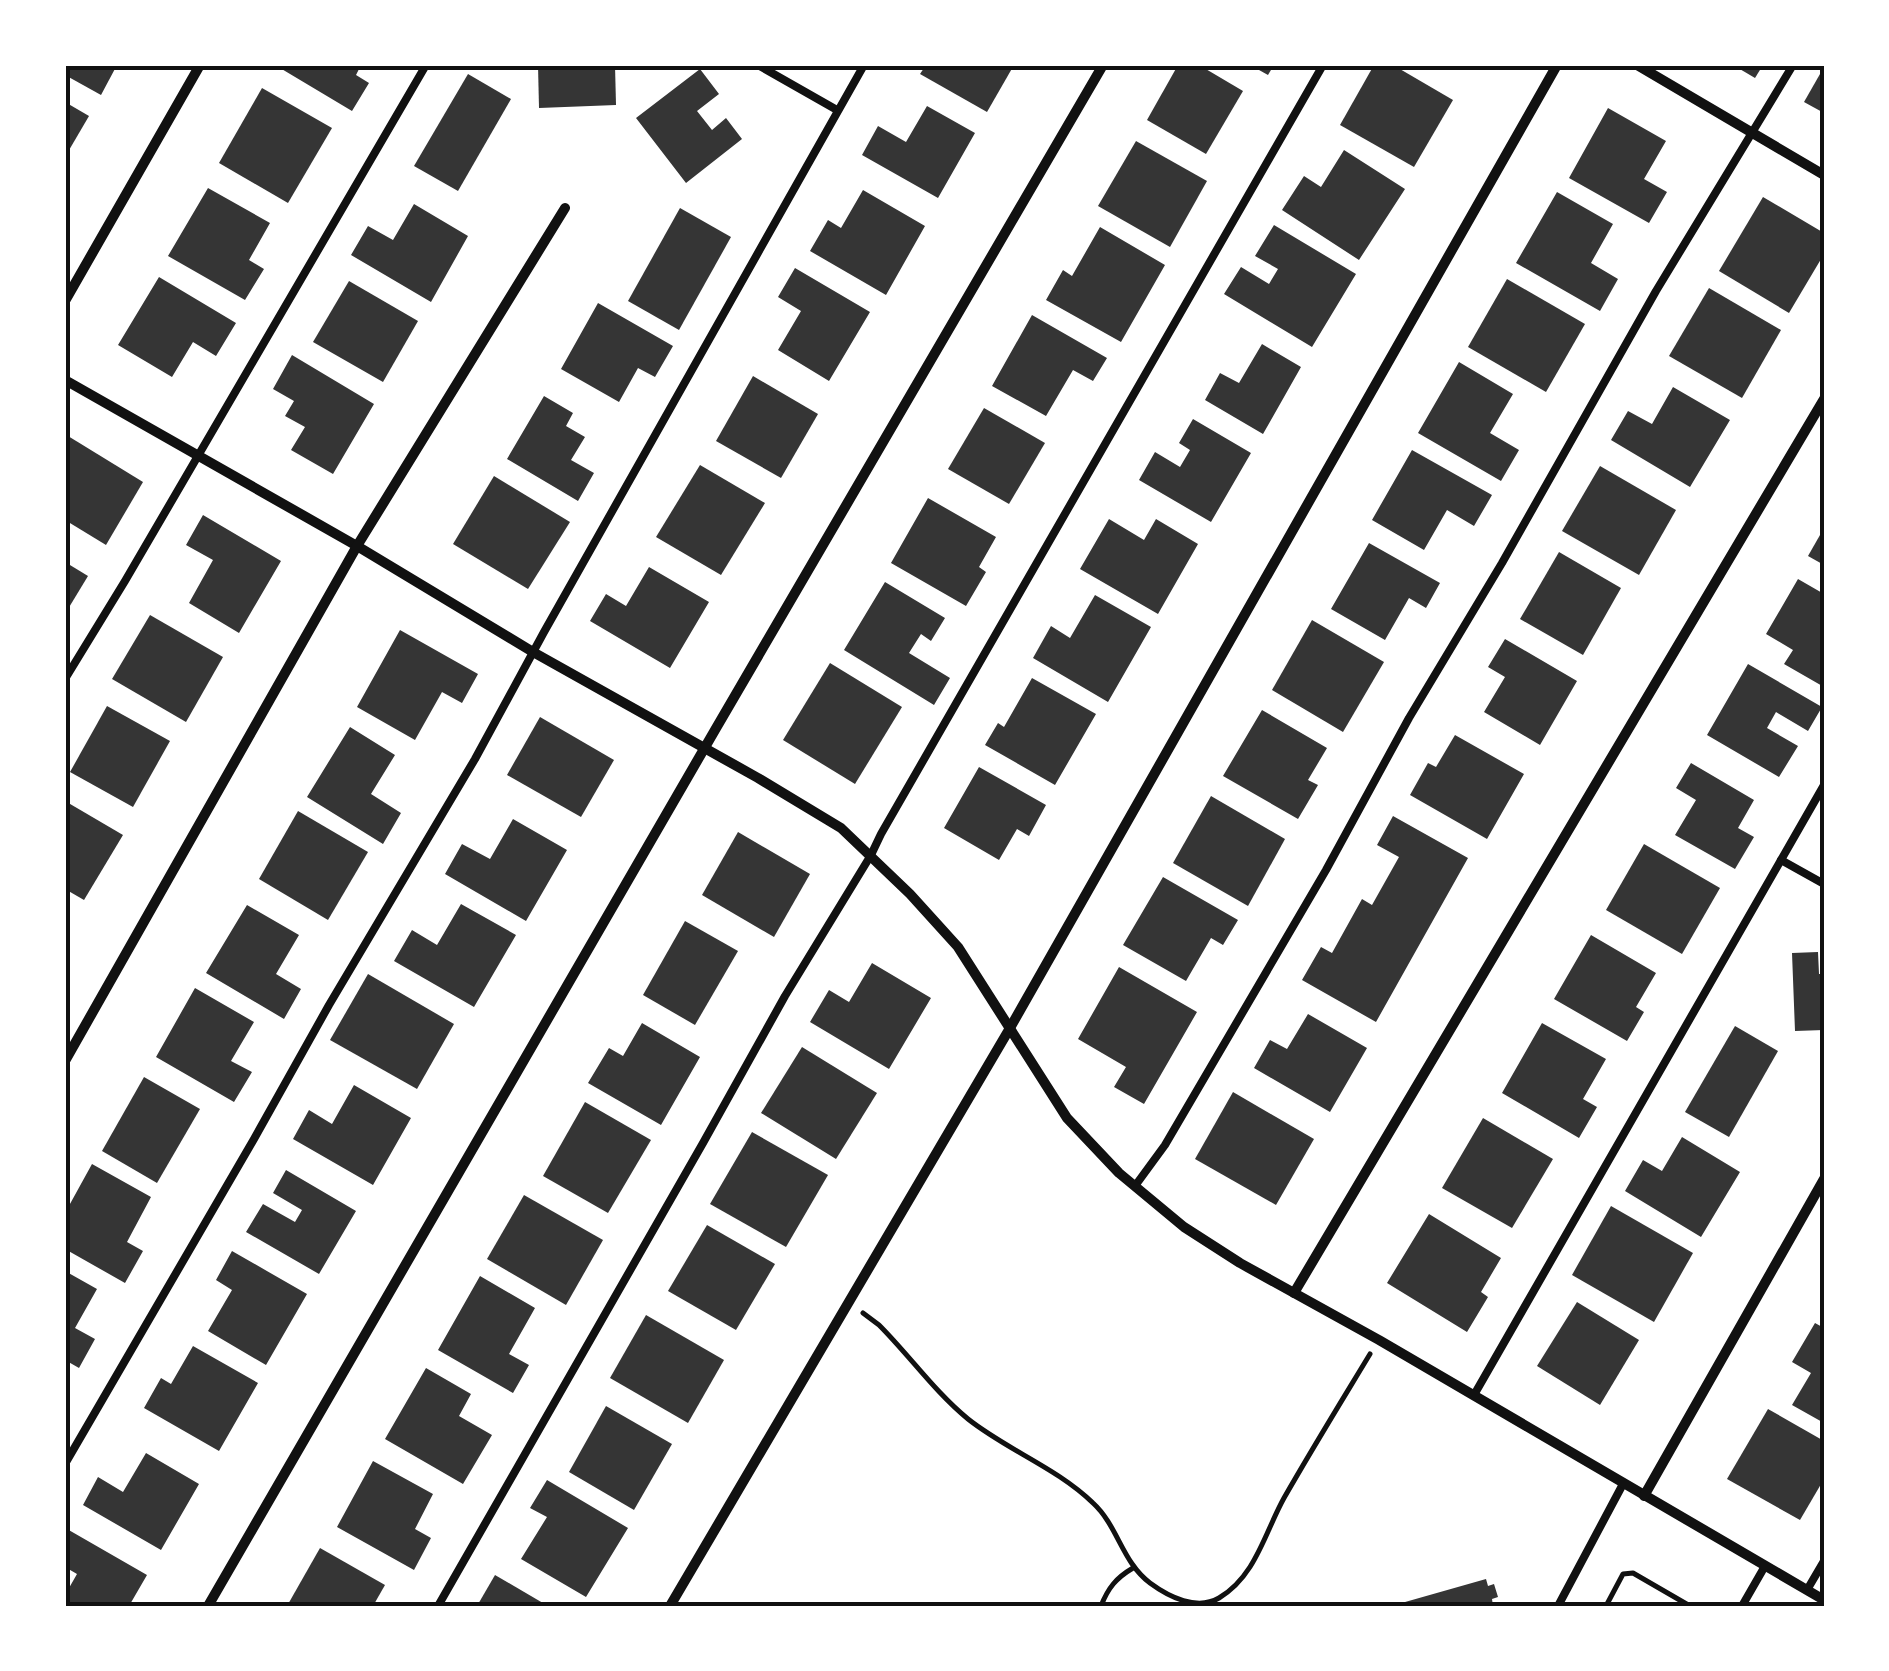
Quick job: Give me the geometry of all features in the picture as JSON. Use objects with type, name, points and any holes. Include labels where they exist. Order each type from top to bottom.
[{"type":"street","points":[[65,301],[200,65]]},
{"type":"street","points":[[208,1606],[1103,65]]},
{"type":"street","points":[[670,1606],[1010,1028],[1558,65]]},
{"type":"street","points":[[1637,65],[1824,174]]},
{"type":"street","points":[[65,1061],[357,546],[565,208]]},
{"type":"street","points":[[65,380],[841,828],[958,947],[1067,1118],[1120,1173],[1184,1227],[1824,1600]]},
{"type":"street","points":[[1294,1293],[1824,399]]},
{"type":"street","points":[[1644,1496],[1824,1178]]},
{"type":"lane","points":[[65,679],[426,65]]},
{"type":"lane","points":[[758,65],[838,110]]},
{"type":"lane","points":[[65,1464],[329,1004],[475,759],[864,65]]},
{"type":"lane","points":[[438,1606],[784,996],[871,856],[1323,65]]},
{"type":"lane","points":[[1136,1186],[1166,1146],[1656,291],[1792,65]]},
{"type":"lane","points":[[1474,1396],[1824,786]]},
{"type":"lane","points":[[1781,860],[1824,884]]},
{"type":"lane","points":[[1558,1606],[1623,1484]]},
{"type":"lane","points":[[1806,1590],[1824,1561]]},
{"type":"lane","points":[[1742,1606],[1765,1566]]},
{"type":"path","points":[[848,1303],[880,1325],[984,1432],[1097,1506],[1133,1568],[1151,1584],[1188,1603],[1205,1604],[1218,1599],[1236,1586],[1255,1561],[1282,1502],[1379,1340]]},
{"type":"path","points":[[1101,1606],[1108,1590],[1133,1568]]},
{"type":"path","points":[[1606,1606],[1623,1574],[1633,1572],[1690,1606]]},
{"type":"building","points":[[65,65],[117,65],[101,95],[65,75]]},
{"type":"building","points":[[361,65],[356,75],[369,83],[352,111],[280,68]]},
{"type":"building","points":[[538,65],[615,65],[616,105],[539,108]]},
{"type":"building","points":[[926,65],[1014,65],[987,112],[920,74]]},
{"type":"building","points":[[1178,65],[1199,65],[1243,91],[1206,154],[1147,120]]},
{"type":"building","points":[[1250,65],[1274,65],[1268,75]]},
{"type":"building","points":[[1374,65],[1393,65],[1453,100],[1414,167],[1340,125]]},
{"type":"building","points":[[1733,65],[1763,65],[1755,78]]},
{"type":"building","points":[[1824,67],[1824,113],[1804,102]]},
{"type":"building","points":[[700,69],[719,94],[697,111],[712,130],[726,118],[742,139],[686,183],[636,118]]},
{"type":"building","points":[[468,74],[511,99],[458,191],[414,166]]},
{"type":"building","points":[[262,88],[332,128],[288,203],[219,163]]},
{"type":"building","points":[[65,102],[89,116],[65,157]]},
{"type":"building","points":[[927,106],[975,133],[938,198],[862,155],[878,126],[906,142]]},
{"type":"building","points":[[1608,108],[1666,141],[1644,179],[1667,192],[1649,223],[1569,178]]},
{"type":"building","points":[[1136,141],[1207,181],[1170,247],[1098,206]]},
{"type":"building","points":[[1344,150],[1405,189],[1359,260],[1282,210],[1304,176],[1321,187]]},
{"type":"building","points":[[208,188],[270,223],[249,260],[264,269],[245,300],[168,256]]},
{"type":"building","points":[[863,190],[925,226],[886,295],[810,251],[828,220],[841,228]]},
{"type":"building","points":[[1557,192],[1613,224],[1591,263],[1618,279],[1600,311],[1516,263]]},
{"type":"building","points":[[1763,197],[1824,233],[1824,254],[1789,313],[1719,271]]},
{"type":"building","points":[[414,204],[468,236],[431,302],[351,255],[368,226],[393,240]]},
{"type":"building","points":[[680,208],[731,237],[679,330],[628,301]]},
{"type":"building","points":[[1274,225],[1356,274],[1312,347],[1224,294],[1241,267],[1269,284],[1278,269],[1255,256]]},
{"type":"building","points":[[1100,227],[1165,265],[1121,342],[1046,300],[1063,270],[1072,276]]},
{"type":"building","points":[[795,268],[870,312],[829,381],[778,350],[801,311],[778,297]]},
{"type":"building","points":[[159,277],[236,323],[216,356],[193,342],[172,377],[118,345]]},
{"type":"building","points":[[1507,279],[1585,324],[1546,392],[1468,347]]},
{"type":"building","points":[[349,281],[418,321],[383,382],[313,342]]},
{"type":"building","points":[[1709,288],[1781,330],[1742,398],[1669,356]]},
{"type":"building","points":[[598,303],[673,346],[655,377],[638,368],[619,402],[561,369]]},
{"type":"building","points":[[1032,315],[1107,358],[1093,381],[1073,370],[1046,416],[992,386]]},
{"type":"building","points":[[1262,344],[1301,367],[1263,434],[1205,400],[1220,373],[1239,383]]},
{"type":"building","points":[[292,355],[374,404],[333,474],[291,450],[305,427],[285,416],[294,401],[273,389]]},
{"type":"building","points":[[1459,362],[1513,394],[1490,433],[1519,450],[1501,481],[1418,433]]},
{"type":"building","points":[[753,376],[818,414],[781,478],[716,441]]},
{"type":"building","points":[[1673,387],[1730,420],[1690,487],[1611,440],[1628,411],[1652,424]]},
{"type":"building","points":[[544,396],[573,413],[566,426],[585,437],[571,460],[594,473],[578,501],[507,459]]},
{"type":"building","points":[[984,408],[1045,443],[1009,504],[948,469]]},
{"type":"building","points":[[1193,419],[1251,453],[1211,522],[1139,480],[1155,452],[1180,467],[1190,450],[1179,443]]},
{"type":"building","points":[[68,436],[143,482],[106,545],[65,520]]},
{"type":"building","points":[[1412,450],[1492,495],[1474,526],[1447,510],[1424,550],[1372,520]]},
{"type":"building","points":[[700,465],[765,503],[721,575],[656,537]]},
{"type":"building","points":[[1600,466],[1676,510],[1639,575],[1562,531]]},
{"type":"building","points":[[494,476],[570,522],[528,589],[453,544]]},
{"type":"building","points":[[928,498],[996,537],[979,567],[986,572],[966,606],[891,563]]},
{"type":"building","points":[[203,515],[281,561],[239,633],[189,603],[213,560],[186,545]]},
{"type":"building","points":[[1109,519],[1144,540],[1156,519],[1198,544],[1158,614],[1080,569]]},
{"type":"building","points":[[1824,528],[1824,565],[1808,556]]},
{"type":"building","points":[[1369,543],[1440,583],[1426,608],[1409,598],[1385,640],[1331,609]]},
{"type":"building","points":[[1559,552],[1621,588],[1583,655],[1520,619]]},
{"type":"building","points":[[65,562],[88,576],[68,609],[65,607]]},
{"type":"building","points":[[649,567],[709,602],[670,668],[590,621],[606,594],[626,606]]},
{"type":"building","points":[[1798,579],[1824,594],[1824,687],[1784,664],[1793,650],[1766,634]]},
{"type":"building","points":[[885,582],[945,618],[931,641],[921,634],[909,653],[950,678],[934,705],[844,650]]},
{"type":"building","points":[[1095,595],[1151,627],[1108,702],[1033,658],[1051,626],[1070,638]]},
{"type":"building","points":[[150,615],[223,657],[186,722],[112,679]]},
{"type":"building","points":[[1312,620],[1384,662],[1343,732],[1272,690]]},
{"type":"building","points":[[400,630],[478,674],[462,703],[442,692],[415,740],[357,707]]},
{"type":"building","points":[[1505,639],[1577,681],[1540,745],[1484,712],[1505,677],[1488,667]]},
{"type":"building","points":[[830,663],[902,707],[855,784],[783,740]]},
{"type":"building","points":[[1748,664],[1822,707],[1808,731],[1776,712],[1767,728],[1798,746],[1779,777],[1707,735]]},
{"type":"building","points":[[1032,678],[1096,714],[1055,785],[985,745],[998,723],[1004,727]]},
{"type":"building","points":[[107,706],[170,741],[133,807],[70,772]]},
{"type":"building","points":[[1262,710],[1327,748],[1308,780],[1318,785],[1298,819],[1223,776]]},
{"type":"building","points":[[540,717],[614,760],[581,817],[507,775]]},
{"type":"building","points":[[350,727],[395,755],[371,794],[401,813],[383,844],[307,797]]},
{"type":"building","points":[[1455,735],[1524,774],[1487,839],[1410,795],[1428,763],[1436,767]]},
{"type":"building","points":[[1691,763],[1754,800],[1738,828],[1754,837],[1735,869],[1675,835],[1696,800],[1676,788]]},
{"type":"building","points":[[979,767],[1046,805],[1029,836],[1017,829],[999,860],[944,828]]},
{"type":"building","points":[[1211,796],[1285,839],[1248,906],[1173,863]]},
{"type":"building","points":[[65,801],[123,835],[84,900],[65,889]]},
{"type":"building","points":[[298,811],[368,852],[328,920],[259,879]]},
{"type":"building","points":[[1393,816],[1468,858],[1376,1022],[1302,980],[1321,947],[1332,953],[1362,899],[1372,905],[1399,857],[1377,845]]},
{"type":"building","points":[[513,819],[567,850],[526,921],[445,874],[462,844],[490,859]]},
{"type":"building","points":[[738,832],[810,874],[774,937],[702,895]]},
{"type":"building","points":[[1644,844],[1720,888],[1682,954],[1606,910]]},
{"type":"building","points":[[1163,877],[1238,920],[1223,945],[1211,938],[1186,981],[1123,945]]},
{"type":"building","points":[[461,904],[516,935],[474,1007],[394,961],[412,930],[437,945]]},
{"type":"building","points":[[247,905],[299,935],[276,974],[301,989],[284,1019],[206,973]]},
{"type":"building","points":[[685,921],[738,951],[695,1025],[643,995]]},
{"type":"building","points":[[1591,935],[1656,973],[1636,1007],[1644,1012],[1627,1041],[1554,999]]},
{"type":"building","points":[[1818,952],[1819,974],[1824,974],[1824,1030],[1795,1031],[1792,953]]},
{"type":"building","points":[[872,963],[931,998],[889,1069],[810,1022],[829,990],[849,1002]]},
{"type":"building","points":[[1119,967],[1197,1012],[1144,1104],[1114,1087],[1126,1067],[1078,1039]]},
{"type":"building","points":[[368,974],[454,1024],[417,1089],[330,1040]]},
{"type":"building","points":[[195,988],[254,1022],[231,1061],[252,1072],[234,1102],[156,1057]]},
{"type":"building","points":[[1308,1014],[1367,1048],[1330,1112],[1254,1068],[1270,1040],[1287,1049]]},
{"type":"building","points":[[642,1023],[700,1057],[661,1125],[588,1083],[609,1048],[623,1056]]},
{"type":"building","points":[[1542,1023],[1606,1059],[1583,1099],[1597,1107],[1579,1138],[1502,1093]]},
{"type":"building","points":[[1735,1026],[1778,1051],[1729,1137],[1685,1112]]},
{"type":"building","points":[[802,1047],[877,1093],[836,1159],[761,1113]]},
{"type":"building","points":[[144,1077],[200,1109],[157,1183],[102,1151]]},
{"type":"building","points":[[354,1085],[411,1118],[373,1185],[293,1139],[309,1110],[332,1124]]},
{"type":"building","points":[[1233,1092],[1314,1139],[1276,1205],[1195,1159]]},
{"type":"building","points":[[585,1102],[651,1140],[608,1213],[543,1176]]},
{"type":"building","points":[[1483,1118],[1553,1159],[1512,1228],[1442,1188]]},
{"type":"building","points":[[752,1132],[828,1175],[786,1247],[710,1204]]},
{"type":"building","points":[[1682,1137],[1740,1172],[1701,1237],[1625,1191],[1643,1160],[1662,1171]]},
{"type":"building","points":[[92,1164],[151,1197],[127,1242],[143,1251],[125,1283],[65,1249],[65,1213]]},
{"type":"building","points":[[286,1170],[356,1211],[319,1274],[246,1232],[263,1204],[295,1222],[302,1210],[273,1193]]},
{"type":"building","points":[[524,1195],[603,1240],[566,1305],[487,1259]]},
{"type":"building","points":[[1611,1206],[1693,1253],[1654,1322],[1572,1275]]},
{"type":"building","points":[[1429,1214],[1501,1258],[1481,1292],[1488,1297],[1467,1332],[1387,1283]]},
{"type":"building","points":[[707,1225],[775,1264],[736,1330],[668,1291]]},
{"type":"building","points":[[232,1251],[307,1294],[266,1365],[208,1331],[232,1290],[216,1280]]},
{"type":"building","points":[[65,1271],[97,1289],[75,1328],[95,1339],[79,1368],[65,1360]]},
{"type":"building","points":[[480,1276],[535,1308],[509,1354],[529,1365],[513,1393],[438,1350]]},
{"type":"building","points":[[1577,1302],[1639,1340],[1600,1405],[1537,1366]]},
{"type":"building","points":[[646,1315],[724,1360],[688,1423],[610,1378]]},
{"type":"building","points":[[1815,1323],[1824,1328],[1824,1423],[1792,1405],[1811,1373],[1792,1362]]},
{"type":"building","points":[[193,1346],[258,1383],[219,1451],[144,1408],[161,1378],[171,1384]]},
{"type":"building","points":[[426,1368],[471,1394],[459,1416],[492,1435],[463,1484],[385,1439]]},
{"type":"building","points":[[606,1406],[672,1444],[634,1510],[569,1472]]},
{"type":"building","points":[[1768,1409],[1824,1441],[1824,1479],[1800,1520],[1727,1479]]},
{"type":"building","points":[[146,1453],[199,1484],[161,1550],[83,1505],[98,1477],[123,1492]]},
{"type":"building","points":[[373,1461],[433,1494],[415,1529],[431,1538],[414,1570],[337,1527]]},
{"type":"building","points":[[547,1480],[628,1528],[586,1597],[521,1559],[547,1517],[530,1508]]},
{"type":"building","points":[[67,1529],[147,1575],[129,1606],[65,1606],[65,1595],[77,1574],[65,1567]]},
{"type":"building","points":[[320,1548],[385,1585],[373,1606],[287,1606]]},
{"type":"building","points":[[495,1575],[548,1606],[477,1606]]},
{"type":"building","points":[[1486,1579],[1488,1586],[1494,1584],[1498,1597],[1492,1599],[1493,1606],[1391,1606]]}]
